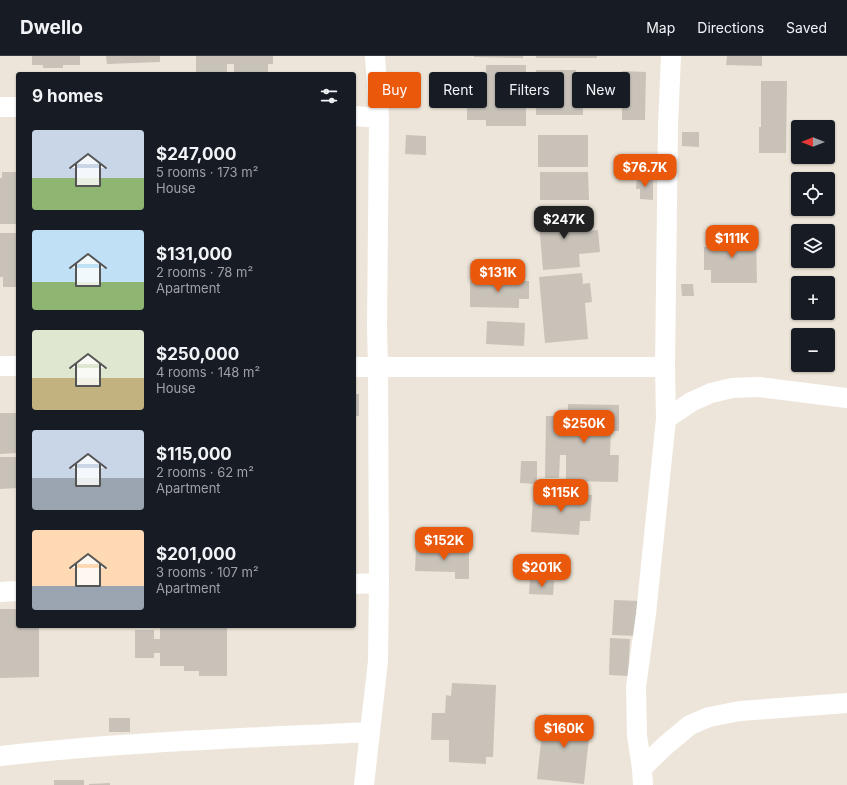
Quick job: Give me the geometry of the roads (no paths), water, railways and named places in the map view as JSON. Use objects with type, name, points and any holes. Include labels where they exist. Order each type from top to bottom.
[{"type":"street","points":[[364,785],[378,661],[379,583],[377,329],[379,118],[376,56]]},
{"type":"street","points":[[643,777],[637,736],[636,687],[646,614],[666,419],[664,368],[668,125],[671,56]]},
{"type":"street","points":[[0,107],[16,107]]},
{"type":"street","points":[[356,116],[379,118]]},
{"type":"street","points":[[0,366],[16,366]]},
{"type":"street","points":[[356,367],[664,368]]},
{"type":"street","points":[[666,419],[697,399],[711,393],[732,388],[760,388],[847,398]]},
{"type":"street","points":[[356,584],[379,583]]},
{"type":"street","points":[[0,592],[16,591]]},
{"type":"street","points":[[643,777],[666,744],[690,725],[709,717],[740,711],[847,703]]},
{"type":"street","points":[[0,756],[53,750],[177,741],[370,732]]}]
